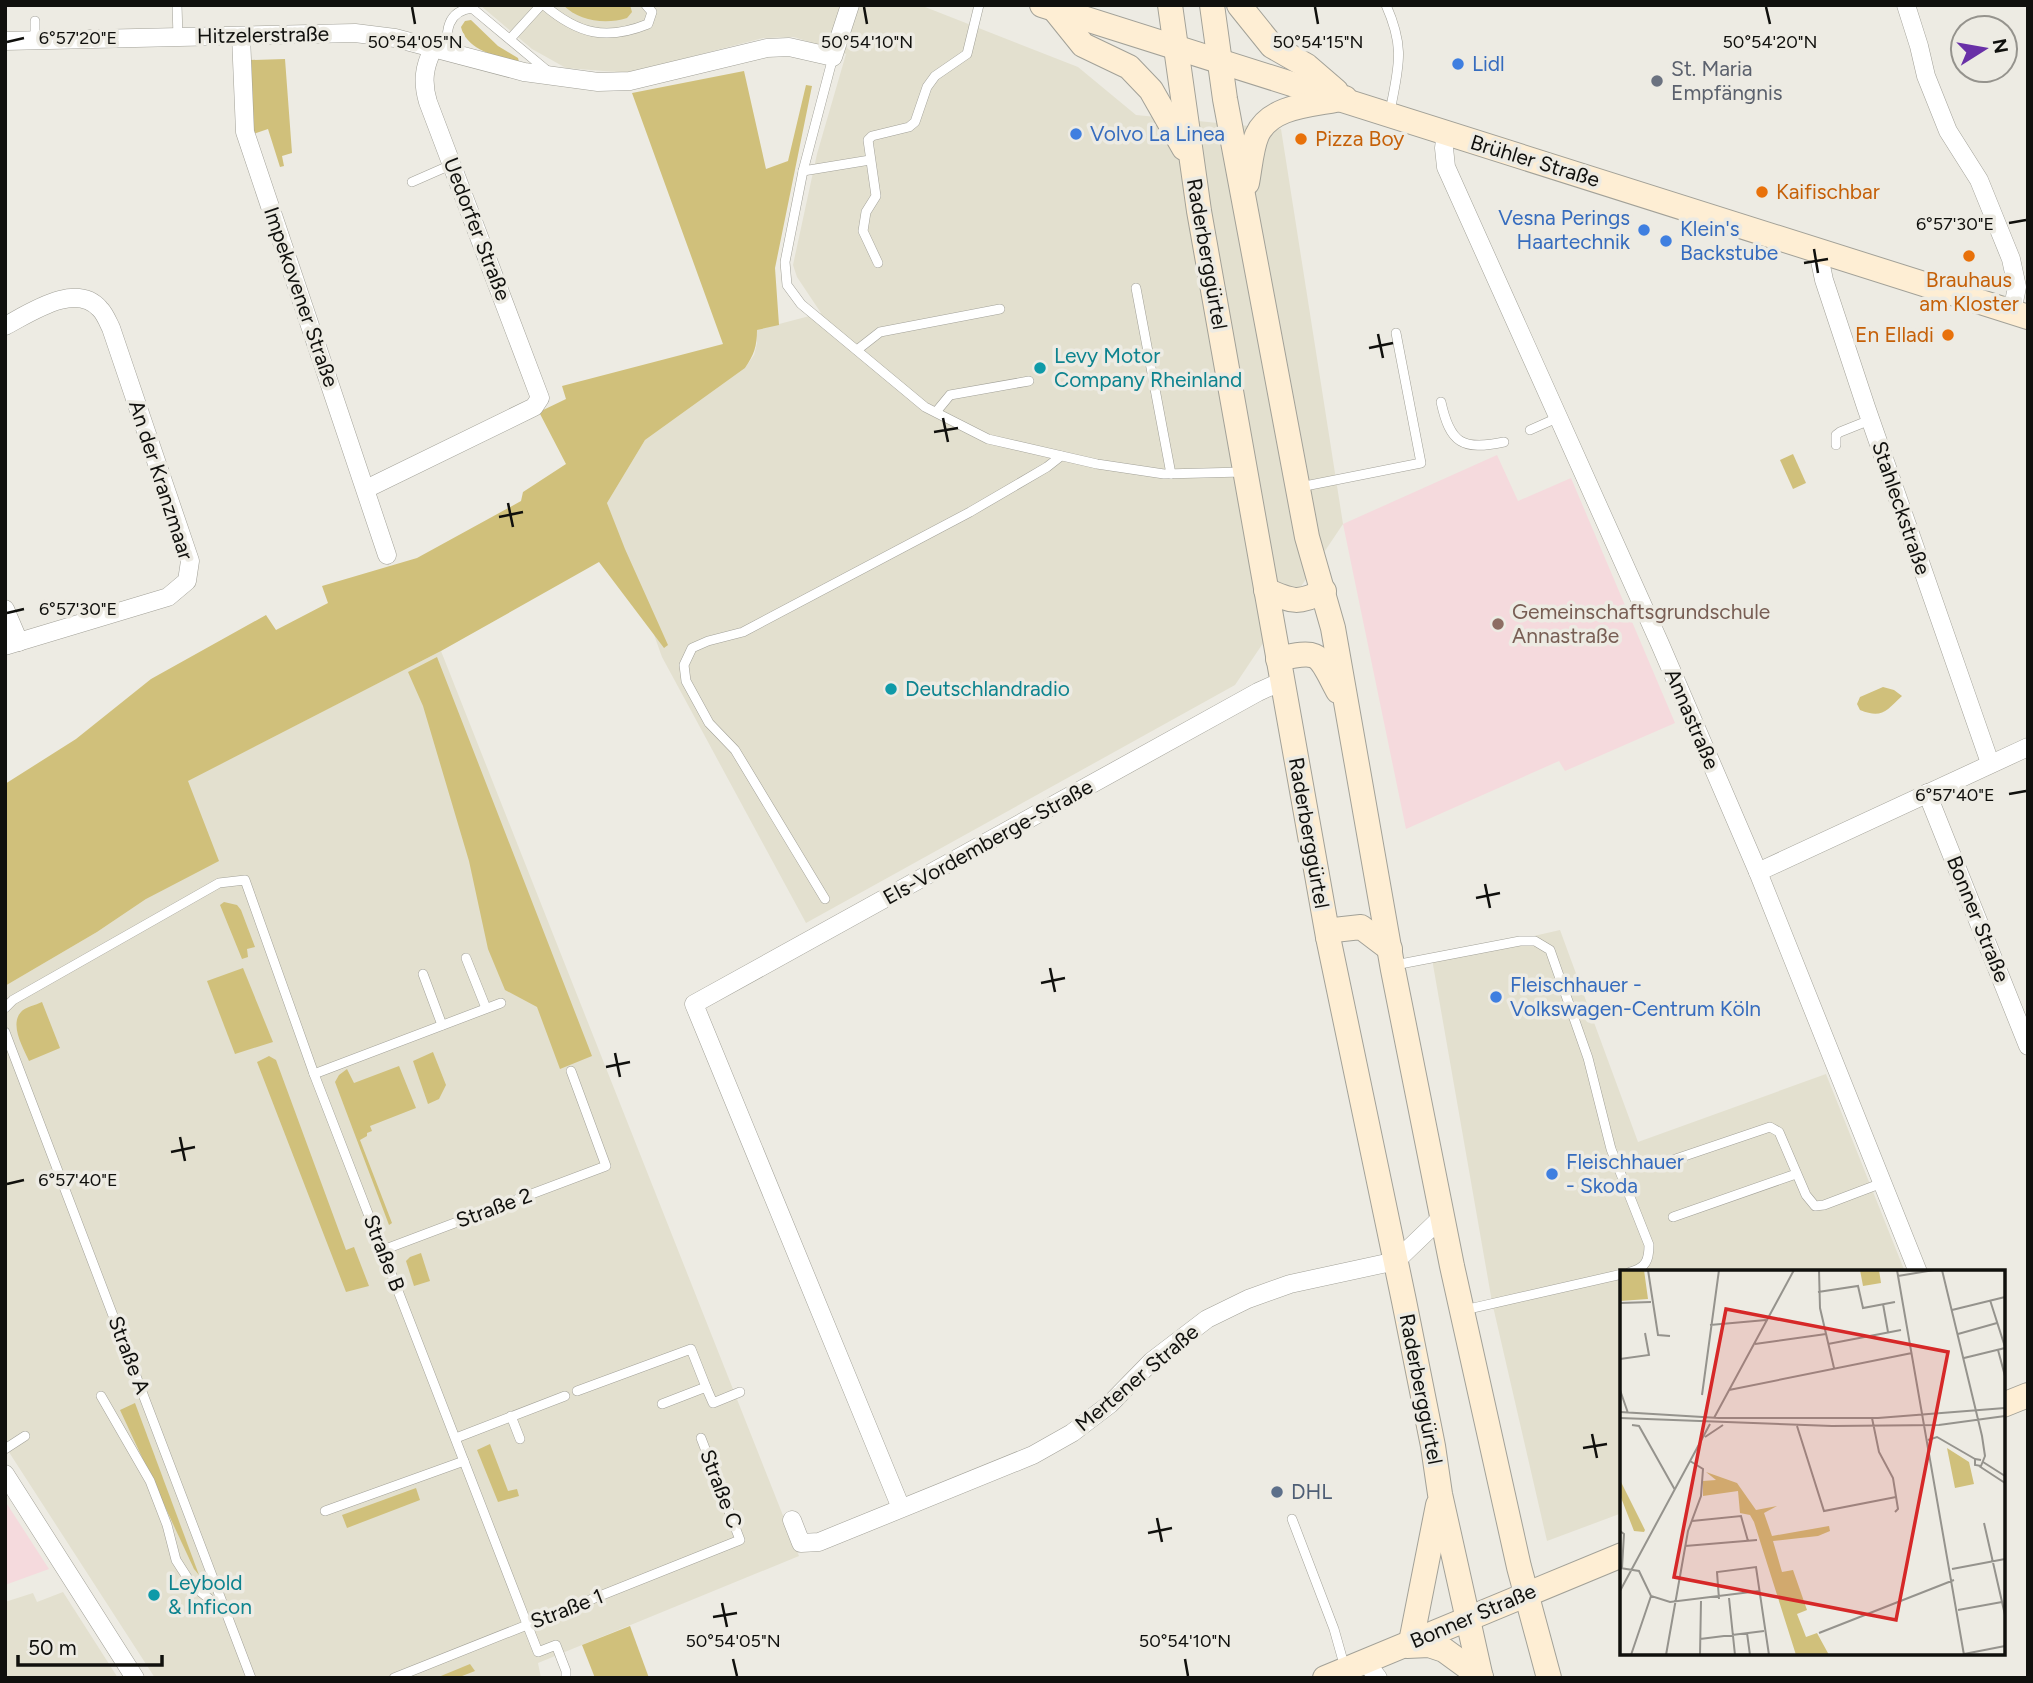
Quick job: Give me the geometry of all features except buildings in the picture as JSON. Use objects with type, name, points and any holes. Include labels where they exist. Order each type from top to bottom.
[{"type":"main road","name":"Raderberggürtel","points":[[1170,5],[1191,161],[1328,937],[1396,1261],[1440,1494],[1481,1678]]},
{"type":"main road","points":[[1212,5],[1244,198],[1307,537],[1324,591],[1391,957],[1443,1216],[1462,1310],[1549,1678]]},
{"type":"main road","points":[[1238,5],[1272,46],[1307,66],[1345,99]]},
{"type":"main road","name":"Brühler Straße","points":[[1055,6],[1220,61],[2020,314]]},
{"type":"main road","points":[[1055,6],[1083,44],[1129,67],[1151,90],[1191,161]]},
{"type":"main road","points":[[1244,198],[1257,135],[1275,114],[1293,107],[1314,106],[1345,99]]},
{"type":"main road","points":[[1266,590],[1290,601],[1308,599],[1324,591]]},
{"type":"main road","points":[[1280,670],[1305,653],[1315,656],[1322,662],[1347,708]]},
{"type":"main road","points":[[1328,937],[1334,930],[1361,927],[1391,957]]},
{"type":"main road","points":[[2005,1404],[2028,1395]]},
{"type":"main road","points":[[1440,1494],[1405,1644],[1429,1644],[1444,1650],[1481,1678]]},
{"type":"main road","name":"Bonner Straße","points":[[1354,1672],[1405,1644],[1620,1556]]},
{"type":"street","points":[[833,57],[850,5]]},
{"type":"street","points":[[1906,5],[1926,76],[1948,131],[1979,180],[2011,259],[2020,314]]},
{"type":"street","name":"Hitzelerstraße","points":[[5,41],[355,33],[395,38],[524,72],[598,82],[630,81],[767,48],[789,47],[833,57]]},
{"type":"street","name":"Impekovener Straße","points":[[241,36],[245,132],[387,555]]},
{"type":"street","name":"Uedorfer Straße","points":[[366,489],[534,407],[540,398],[423,86],[426,62],[440,50]]},
{"type":"street","name":"Annastraße","points":[[1446,133],[1446,167],[1660,644],[1758,872],[1917,1270]]},
{"type":"street","name":"Stahleckstraße","points":[[1821,250],[1824,280],[1870,420],[1990,763]]},
{"type":"street","name":"An der Kranzmaar","points":[[5,326],[58,300],[79,297],[100,307],[111,328],[190,561],[187,581],[168,597],[12,644]]},
{"type":"street","points":[[5,609],[12,644]]},
{"type":"street","name":"Els-Vordemberge-Straße","points":[[901,1508],[694,1004],[1258,692],[1280,670]]},
{"type":"street","points":[[1758,872],[2028,747]]},
{"type":"street","name":"Bonner Straße","points":[[1927,793],[2028,1046]]},
{"type":"street","points":[[1396,1261],[1443,1216]]},
{"type":"street","name":"Mertener Straße","points":[[792,1520],[801,1543],[819,1542],[1033,1454],[1072,1433],[1110,1404],[1152,1361],[1207,1319],[1248,1299],[1290,1284],[1396,1261]]},
{"type":"street","points":[[5,1474],[135,1678]]},
{"type":"lane","points":[[177,5],[178,37]]},
{"type":"lane","points":[[510,39],[542,5],[561,20],[577,28],[607,34],[630,32],[649,24],[652,12],[646,5]]},
{"type":"lane","points":[[878,263],[863,231],[862,222],[876,196],[867,146],[872,136],[909,127],[915,122],[927,87],[935,76],[967,54],[979,5]]},
{"type":"lane","points":[[1387,5],[1399,45],[1399,74],[1390,115]]},
{"type":"lane","points":[[440,50],[450,21],[463,9],[472,8],[554,77]]},
{"type":"lane","points":[[35,21],[35,41]]},
{"type":"lane","points":[[833,57],[803,171],[785,262],[787,285],[801,304],[925,407],[988,439],[1097,464],[1171,474],[1245,472]]},
{"type":"lane","points":[[803,171],[870,160]]},
{"type":"lane","points":[[412,181],[453,164]]},
{"type":"lane","points":[[1136,288],[1171,474]]},
{"type":"lane","points":[[857,350],[880,332],[1000,309]]},
{"type":"lane","points":[[1298,487],[1421,463],[1396,333]]},
{"type":"lane","points":[[936,412],[950,395],[1029,381]]},
{"type":"lane","points":[[1441,402],[1446,426],[1452,435],[1473,445],[1504,442]]},
{"type":"lane","points":[[1530,430],[1557,418]]},
{"type":"lane","points":[[1836,445],[1835,439],[1840,432],[1870,420]]},
{"type":"lane","points":[[825,899],[735,750],[709,723],[685,681],[684,665],[687,654],[692,648],[708,640],[743,632],[970,512],[1061,456]]},
{"type":"lane","name":"Straße B","points":[[5,1008],[13,1000],[219,883],[245,880],[314,1074],[538,1652],[556,1645],[566,1678]]},
{"type":"lane","points":[[1391,957],[1520,941],[1535,941],[1550,950],[1588,1058],[1611,1149],[1649,1245],[1646,1264],[1639,1270]]},
{"type":"lane","points":[[466,958],[486,1009]]},
{"type":"lane","points":[[423,974],[442,1025]]},
{"type":"lane","points":[[314,1074],[501,1003]]},
{"type":"lane","name":"Straße A","points":[[5,1032],[9,1051],[229,1614],[251,1678]]},
{"type":"lane","name":"Straße 2","points":[[383,1250],[606,1166],[570,1071]]},
{"type":"lane","points":[[1655,1166],[1770,1127],[1779,1132],[1806,1195],[1817,1207],[1882,1183]]},
{"type":"lane","points":[[1673,1217],[1796,1174]]},
{"type":"lane","points":[[1462,1310],[1620,1274]]},
{"type":"lane","points":[[577,1391],[691,1349],[713,1403],[740,1392]]},
{"type":"lane","points":[[662,1404],[706,1387]]},
{"type":"lane","points":[[101,1396],[150,1482],[167,1525],[176,1560],[192,1585],[229,1614]]},
{"type":"lane","points":[[456,1437],[565,1396]]},
{"type":"lane","points":[[511,1416],[520,1439]]},
{"type":"lane","points":[[5,1449],[25,1436]]},
{"type":"lane","name":"Straße C","points":[[701,1438],[740,1540]]},
{"type":"lane","points":[[325,1511],[464,1461]]},
{"type":"lane","points":[[1292,1519],[1334,1629],[1354,1672]]},
{"type":"lane","name":"Straße 1","points":[[394,1678],[740,1540]]},
{"type":"shaded area","points":[[480,5],[920,5],[1078,67],[1136,115],[1281,129],[1343,524],[1235,685],[806,923],[662,657],[607,503],[645,440],[745,368],[754,355],[756,330],[821,313],[797,277],[793,265],[817,154],[846,54],[794,37],[763,38],[629,73],[566,68],[532,49]]},
{"type":"shaded area","points":[[563,5],[630,5],[632,12],[627,18],[601,21],[584,18]]},
{"type":"shaded area","points":[[471,20],[498,46],[518,58],[519,62],[484,52],[469,42],[461,27],[465,21]]},
{"type":"shaded area","points":[[285,59],[292,153],[282,156],[284,166],[280,167],[268,129],[253,134],[250,60]]},
{"type":"shaded area","points":[[744,71],[766,169],[788,161],[806,85],[812,86],[775,268],[779,325],[757,330],[754,350],[745,368],[645,440],[607,503],[668,645],[664,648],[599,562],[441,651],[188,781],[219,861],[146,899],[97,932],[5,986],[5,784],[76,739],[151,679],[266,615],[276,630],[328,603],[322,586],[417,558],[521,501],[523,492],[566,464],[539,412],[566,399],[562,386],[723,344],[632,93]]},
{"type":"shaded area","points":[[1793,454],[1806,483],[1793,489],[1780,460]]},
{"type":"shaded area","name":"Gemeinschaftsgrundschule Annastraße","points":[[1497,455],[1518,501],[1571,478],[1675,723],[1565,771],[1559,761],[1406,829],[1343,524]]},
{"type":"shaded area","points":[[441,651],[799,1556],[538,1663],[541,1678],[155,1678],[5,1446],[5,986],[97,932],[146,899],[187,781]]},
{"type":"shaded area","points":[[437,657],[592,1056],[560,1069],[537,1007],[505,990],[488,949],[469,861],[423,706],[408,672]]},
{"type":"shaded area","points":[[1883,687],[1902,696],[1883,712],[1874,714],[1860,710],[1857,704],[1860,697]]},
{"type":"shaded area","points":[[224,902],[237,905],[241,910],[255,947],[247,949],[248,957],[242,959],[220,905]]},
{"type":"shaded area","points":[[1560,930],[1638,1142],[1826,1074],[1904,1270],[1620,1270],[1620,1514],[1547,1541],[1492,1302],[1432,959]]},
{"type":"shaded area","points":[[243,968],[273,1042],[235,1054],[207,981]]},
{"type":"shaded area","points":[[42,1002],[60,1048],[29,1061],[16,1023],[21,1012]]},
{"type":"shaded area","points":[[433,1052],[446,1085],[439,1099],[428,1104],[413,1061]]},
{"type":"shaded area","points":[[269,1056],[276,1060],[346,1250],[354,1247],[369,1286],[346,1292],[257,1062]]},
{"type":"shaded area","points":[[399,1066],[416,1108],[370,1126],[372,1131],[360,1140],[392,1223],[389,1225],[335,1082],[347,1069],[354,1083]]},
{"type":"shaded area","points":[[421,1253],[430,1281],[414,1286],[406,1261]]},
{"type":"shaded area","points":[[135,1403],[199,1575],[120,1410]]},
{"type":"shaded area","points":[[490,1444],[508,1491],[517,1489],[519,1496],[498,1502],[477,1450]]},
{"type":"shaded area","points":[[416,1488],[420,1500],[347,1528],[342,1515]]},
{"type":"shaded area","points":[[5,1501],[49,1569],[5,1585]]},
{"type":"shaded area","points":[[63,1592],[118,1678],[5,1678],[5,1602],[33,1593],[37,1602]]},
{"type":"shaded area","points":[[630,1626],[649,1678],[595,1678],[582,1645]]},
{"type":"shaded area","points":[[470,1664],[475,1671],[457,1678],[436,1678]]},
{"type":"place","name":"Lidl","points":[[1458,64]]},
{"type":"place","name":"St. Maria Empfängnis","points":[[1657,81]]},
{"type":"place","name":"Volvo La Linea","points":[[1076,134]]},
{"type":"place","name":"Pizza Boy","points":[[1301,139]]},
{"type":"place","name":"Kaifischbar","points":[[1762,192]]},
{"type":"place","name":"Vesna Perings Haartechnik","points":[[1644,230]]},
{"type":"place","name":"Klein's Backstube","points":[[1666,241]]},
{"type":"place","name":"Brauhaus am Kloster","points":[[1969,256]]},
{"type":"place","name":"En Elladi","points":[[1948,335]]},
{"type":"place","name":"Levy Motor Company Rheinland","points":[[1040,368]]},
{"type":"place","name":"Gemeinschaftsgrundschule Annastraße","points":[[1498,624]]},
{"type":"place","name":"Deutschlandradio","points":[[891,689]]},
{"type":"place","name":"Fleischhauer - Volkswagen-Centrum Köln","points":[[1496,997]]},
{"type":"place","name":"Fleischhauer - Skoda","points":[[1552,1174]]},
{"type":"place","name":"DHL","points":[[1277,1492]]},
{"type":"place","name":"Leybold & Inficon","points":[[154,1595]]}]
